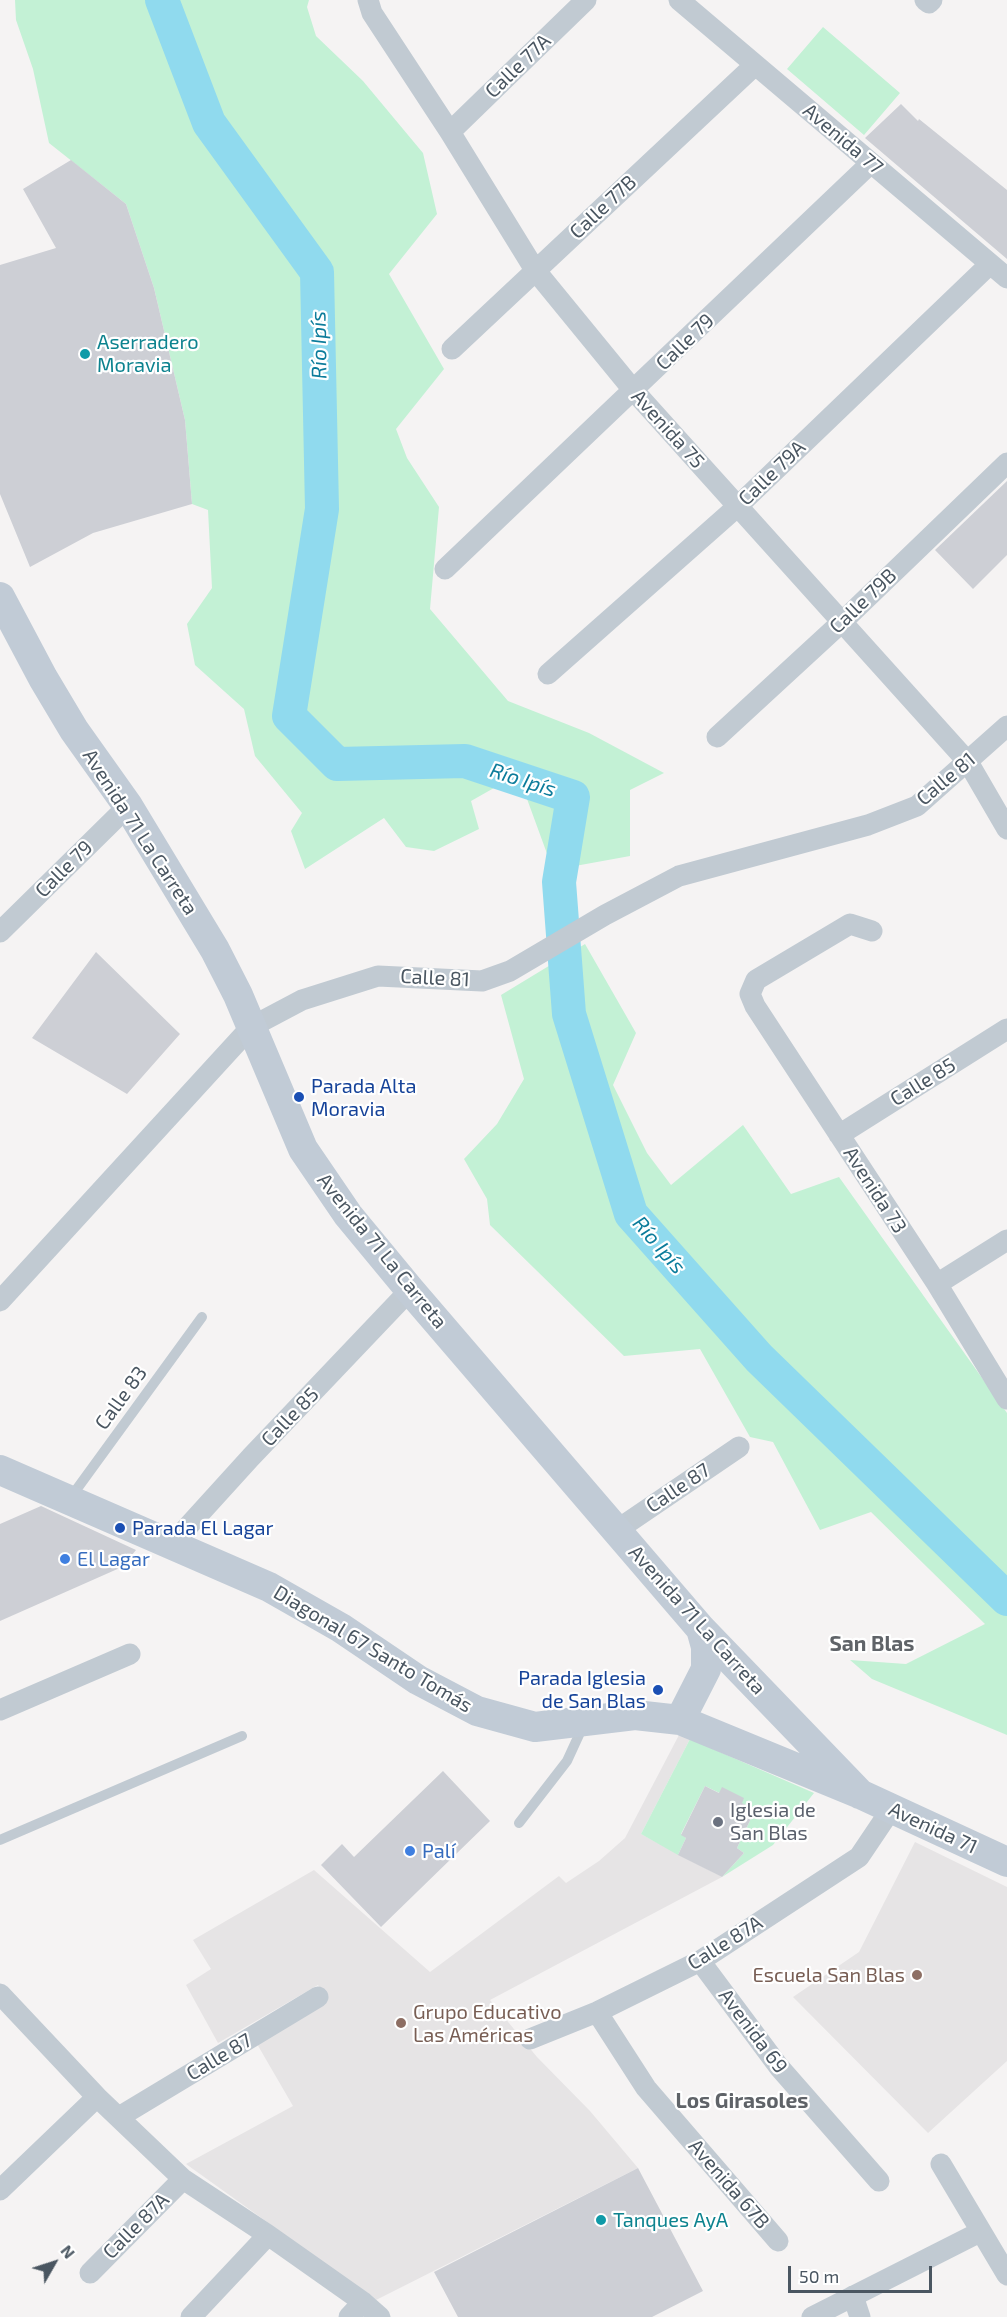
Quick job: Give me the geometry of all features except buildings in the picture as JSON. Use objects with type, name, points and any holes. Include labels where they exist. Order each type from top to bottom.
[{"type":"street","name":"Avenida 75","points":[[368,0],[372,13],[450,132],[534,270],[634,391],[968,762],[1007,829]]},
{"type":"street","name":"Calle 77A","points":[[450,132],[586,0]]},
{"type":"street","name":"Avenida 77","points":[[680,0],[1007,278]]},
{"type":"street","name":"Calle 77B","points":[[452,349],[754,65]]},
{"type":"street","name":"Calle 79","points":[[445,569],[871,163]]},
{"type":"street","name":"Calle 79A","points":[[548,675],[738,506],[990,264]]},
{"type":"street","name":"Calle 79B","points":[[717,737],[843,621],[1007,463]]},
{"type":"street","name":"Avenida 71 La Carreta","points":[[0,597],[26,648],[69,721],[128,806],[215,950],[303,1149],[348,1215],[701,1629],[860,1794]]},
{"type":"street","name":"Calle 81","points":[[0,1301],[251,1027],[302,1000],[378,976],[482,981],[510,971],[605,915],[679,876],[868,825],[917,806],[1007,726]]},
{"type":"street","name":"Calle 79","points":[[0,932],[128,806]]},
{"type":"street","name":"Avenida 73","points":[[872,931],[850,924],[756,980],[750,994],[755,1006],[936,1284],[1007,1399]]},
{"type":"street","name":"Calle 85","points":[[839,1135],[1007,1029]]},
{"type":"street","points":[[936,1284],[1007,1240]]},
{"type":"street","name":"Calle 85","points":[[172,1544],[410,1290]]},
{"type":"street","name":"Calle 87","points":[[617,1530],[739,1447]]},
{"type":"street","name":"Diagonal 67 Santo Tomás","points":[[0,1470],[269,1587],[340,1628],[418,1680],[477,1711],[535,1726],[635,1715],[680,1720],[860,1794]]},
{"type":"street","points":[[680,1720],[706,1670],[706,1647],[701,1629]]},
{"type":"street","points":[[0,1710],[130,1654]]},
{"type":"street","name":"Avenida 71","points":[[860,1794],[1007,1862]]},
{"type":"street","name":"Calle 87A","points":[[530,2039],[597,2012],[700,1961],[859,1857],[892,1808]]},
{"type":"street","name":"Avenida 69","points":[[700,1961],[779,2067],[879,2181]]},
{"type":"street","points":[[0,1994],[97,2097],[183,2180],[268,2235],[356,2310],[380,2317]]},
{"type":"street","name":"Calle 87","points":[[119,2117],[318,1997]]},
{"type":"street","name":"Avenida 67B","points":[[597,2012],[646,2088],[778,2241]]},
{"type":"street","points":[[0,2190],[97,2097]]},
{"type":"street","points":[[941,2164],[1007,2275]]},
{"type":"street","name":"Calle 87A","points":[[90,2273],[183,2180]]},
{"type":"street","points":[[812,2317],[980,2232]]},
{"type":"street","points":[[191,2317],[268,2235]]},
{"type":"street","points":[[853,2296],[860,2317]]},
{"type":"lane","name":"Calle 83","points":[[69,1500],[202,1317]]},
{"type":"lane","points":[[519,1823],[567,1761],[586,1721]]},
{"type":"lane","points":[[0,1840],[242,1736]]},
{"type":"shaded area","name":"Grupo Educativo Las Américas","points":[[679,1735],[690,1739],[641,1834],[722,1877],[490,2000],[537,2057],[590,2111],[638,2168],[376,2300],[186,2164],[293,2106],[257,2044],[327,2002],[318,1985],[218,2043],[186,1985],[211,1969],[193,1940],[314,1870],[430,1972],[559,1876],[566,1883],[599,1861],[625,1838]]},
{"type":"shaded area","name":"Escuela San Blas","points":[[915,1842],[1007,1887],[1007,2061],[928,2133],[793,1997],[859,1952]]},
{"type":"green space","points":[[15,0],[309,0],[307,7],[316,36],[363,81],[423,153],[437,214],[389,274],[444,369],[396,429],[407,458],[439,507],[430,609],[508,701],[589,733],[664,773],[630,790],[630,856],[553,870],[523,788],[501,784],[471,801],[479,829],[434,851],[406,847],[384,818],[305,869],[291,831],[302,813],[255,756],[244,709],[195,665],[187,624],[212,588],[208,510],[192,504],[185,420],[154,288],[126,204],[49,143],[33,69],[16,20]]},
{"type":"green space","points":[[823,27],[900,93],[864,135],[787,69]]},
{"type":"green space","points":[[585,944],[636,1033],[613,1085],[647,1153],[671,1185],[743,1125],[791,1194],[839,1177],[1007,1413],[1007,1735],[872,1679],[850,1660],[906,1664],[985,1624],[871,1512],[820,1530],[773,1442],[750,1437],[700,1349],[624,1356],[490,1225],[487,1199],[464,1159],[497,1124],[524,1079],[501,995]]},
{"type":"green space","points":[[690,1739],[814,1793],[773,1845],[722,1877],[744,1853],[737,1848],[755,1810],[705,1786],[681,1834],[686,1838],[678,1855],[641,1834]]},
{"type":"waterway","name":"Río Ipís","points":[[162,0],[209,123],[317,272],[322,509],[289,716],[337,764],[465,761],[573,797],[559,882],[569,1014],[631,1214],[759,1358],[1007,1599]]},
{"type":"place","name":"Aserradero Moravia","points":[[85,354]]},
{"type":"place","name":"Parada Alta Moravia","points":[[299,1097]]},
{"type":"place","name":"Parada El Lagar","points":[[120,1528]]},
{"type":"place","name":"El Lagar","points":[[65,1559]]},
{"type":"place","name":"Parada Iglesia de San Blas","points":[[658,1690]]},
{"type":"place","name":"Iglesia de San Blas","points":[[718,1822]]},
{"type":"place","name":"Palí","points":[[410,1851]]},
{"type":"place","name":"Escuela San Blas","points":[[917,1975]]},
{"type":"place","name":"Grupo Educativo Las Américas","points":[[401,2023]]},
{"type":"place","name":"Tanques AyA","points":[[601,2220]]},
{"type":"district","name":"San Blas","points":[[872,1644]]},
{"type":"district","name":"Los Girasoles","points":[[742,2101]]}]
